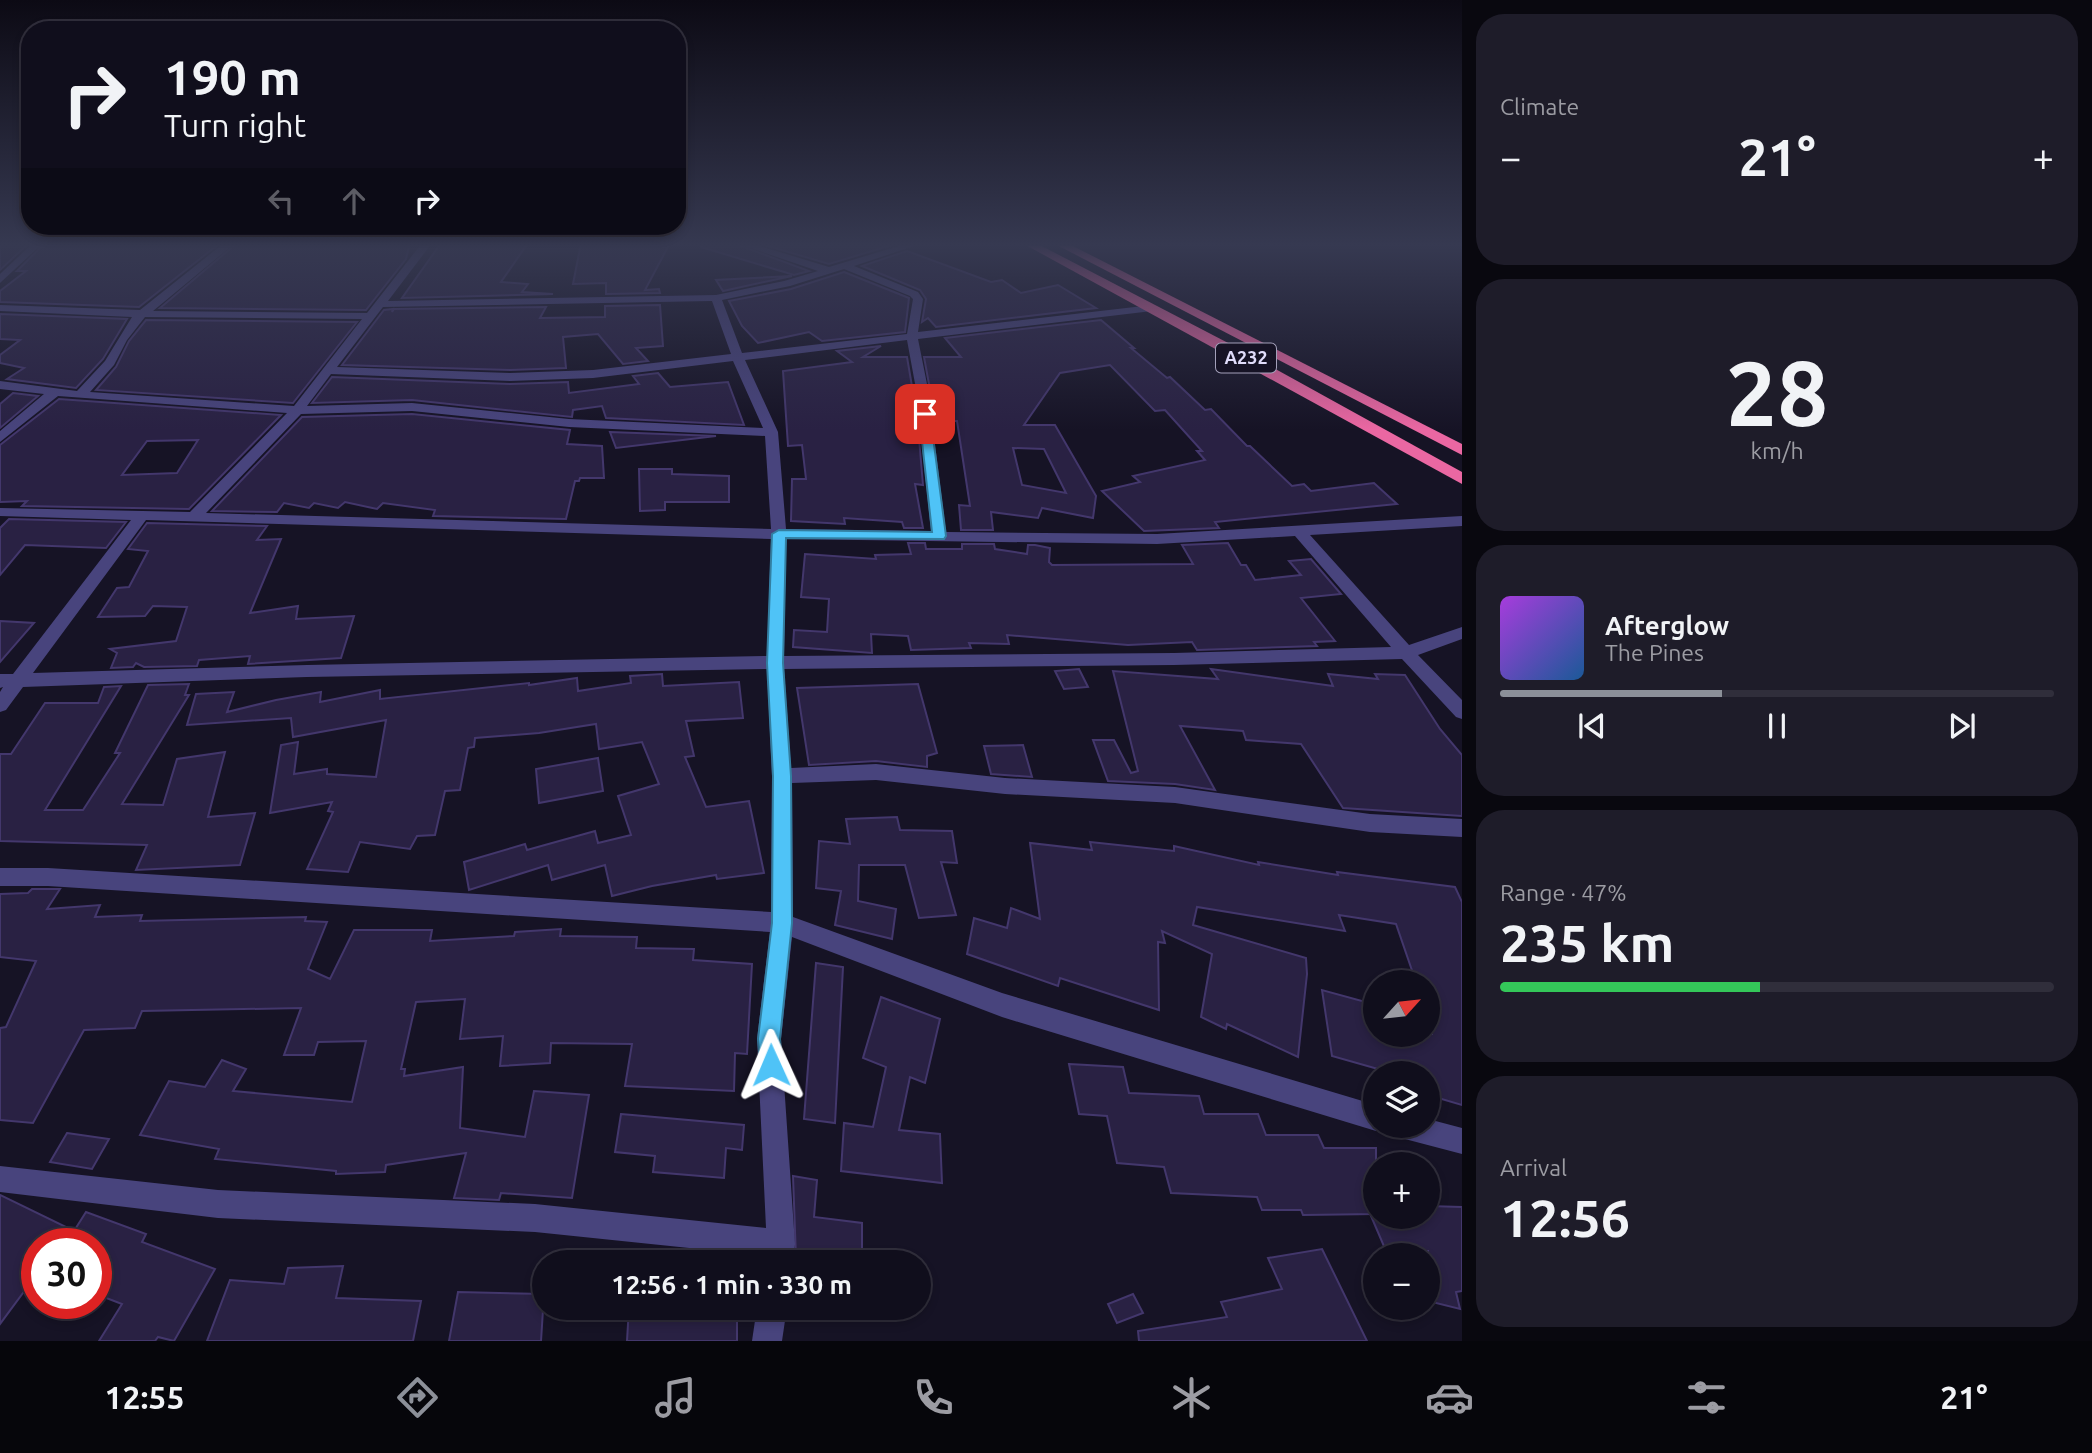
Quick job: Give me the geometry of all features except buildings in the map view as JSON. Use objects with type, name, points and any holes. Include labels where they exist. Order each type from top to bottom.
[{"type":"highway","name":"A232","points":[[1147,306],[1462,479]]},
{"type":"highway","name":"A232","points":[[1182,306],[1462,450]]},
{"type":"highway","points":[[1227,348],[1249,340]]},
{"type":"street","points":[[80,395],[110,362],[121,340],[136,320],[155,306]]},
{"type":"street","points":[[195,515],[297,410],[379,306]]},
{"type":"street","points":[[719,306],[738,358],[771,432],[779,534],[775,663],[782,776],[782,923],[769,1039],[780,1250]]},
{"type":"street","points":[[917,306],[912,336],[922,389],[939,536]]},
{"type":"street","points":[[0,308],[145,314],[371,316]]},
{"type":"street","points":[[327,370],[510,377],[593,374],[1152,308]]},
{"type":"street","points":[[0,385],[57,390],[80,395],[297,410],[412,407],[569,423],[771,432]]},
{"type":"street","points":[[0,438],[57,390]]},
{"type":"street","points":[[0,512],[195,515],[282,521],[451,523],[779,534],[1157,539],[1462,521]]},
{"type":"street","points":[[0,705],[8,681],[141,516]]},
{"type":"street","points":[[1299,531],[1406,653],[1462,712]]},
{"type":"street","points":[[8,681],[307,671],[1174,659],[1406,653],[1462,633]]},
{"type":"street","points":[[782,776],[876,772],[1005,786],[1175,795],[1370,824],[1462,828]]},
{"type":"street","points":[[0,877],[48,877],[782,923],[1003,1006],[1363,1114]]},
{"type":"street","points":[[1440,1135],[1462,1141]]},
{"type":"street","points":[[0,1179],[218,1204],[535,1218],[759,1250]]},
{"type":"street","points":[[767,1341],[770,1320]]},
{"type":"route","points":[[771,1065],[769,1039],[782,923],[782,776],[775,663],[779,534],[939,536],[925,414]]}]
